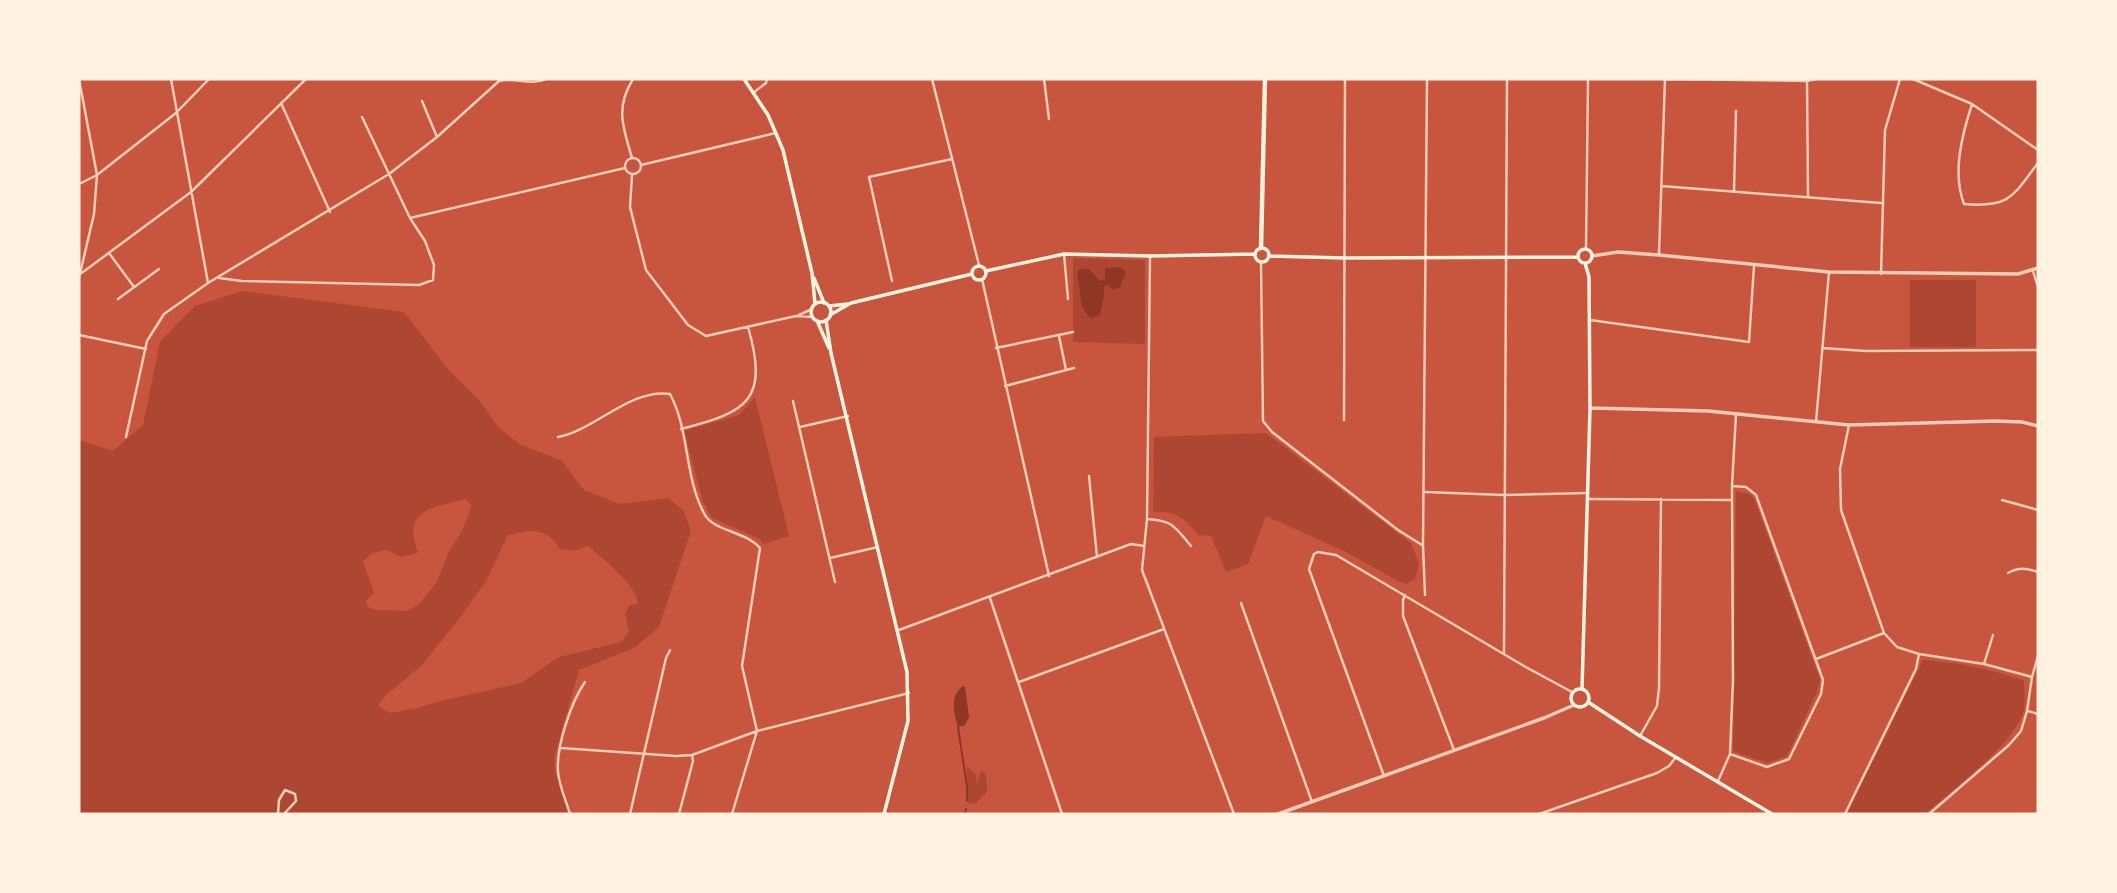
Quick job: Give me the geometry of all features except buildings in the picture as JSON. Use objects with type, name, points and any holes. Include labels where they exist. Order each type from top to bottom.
[{"type":"main road","points":[[744,79],[768,115],[788,170],[812,273],[816,304]]},
{"type":"main road","points":[[986,271],[1064,254],[1255,254],[1261,248],[1265,79]]},
{"type":"main road","points":[[1261,248],[1268,251],[1269,256]]},
{"type":"main road","points":[[1578,257],[1580,251],[1586,249],[1592,256],[1586,263]]},
{"type":"main road","points":[[1255,254],[1256,260],[1261,262],[1269,256],[1578,257]]},
{"type":"main road","points":[[1578,257],[1582,263],[1586,263]]},
{"type":"main road","points":[[1582,689],[1573,692],[1571,699],[1574,705],[1585,706],[1589,696],[1582,689],[1590,408],[1589,276],[1586,263]]},
{"type":"main road","points":[[979,265],[986,271],[986,276],[982,279],[977,280],[972,274],[972,269],[979,265]]},
{"type":"main road","points":[[812,273],[824,303],[829,306],[972,274]]},
{"type":"main road","points":[[824,303],[816,304],[812,309],[813,317],[818,321],[831,353]]},
{"type":"main road","points":[[818,321],[826,320],[851,303]]},
{"type":"main road","points":[[829,306],[830,315]]},
{"type":"main road","points":[[826,320],[831,353],[899,630],[909,693],[908,721],[884,814]]},
{"type":"main road","points":[[1588,702],[1772,814]]},
{"type":"street","points":[[79,79],[97,175],[94,214],[79,277]]},
{"type":"street","points":[[171,79],[208,283]]},
{"type":"street","points":[[79,184],[97,175],[176,113],[209,79]]},
{"type":"street","points":[[79,277],[191,192],[306,79]]},
{"type":"street","points":[[126,437],[150,334],[164,314],[208,283],[330,212],[389,174],[437,137],[499,81],[507,79],[538,82],[546,79]]},
{"type":"street","points":[[632,158],[621,107],[625,91],[633,79]]},
{"type":"street","points":[[754,93],[767,79]]},
{"type":"street","points":[[932,79],[979,265]]},
{"type":"street","points":[[1044,79],[1049,119]]},
{"type":"street","points":[[1344,420],[1345,79]]},
{"type":"street","points":[[1425,595],[1423,545],[1427,79]]},
{"type":"street","points":[[1504,654],[1507,79]]},
{"type":"street","points":[[1586,249],[1588,79]]},
{"type":"street","points":[[1659,255],[1664,79],[1816,79]]},
{"type":"street","points":[[1881,274],[1885,130],[1900,79]]},
{"type":"street","points":[[1913,79],[1972,104],[2038,150]]},
{"type":"street","points":[[1807,81],[1808,197]]},
{"type":"street","points":[[422,101],[437,137]]},
{"type":"street","points":[[281,102],[330,212]]},
{"type":"street","points":[[1972,104],[1962,137],[1959,190],[1964,204],[2003,203],[2038,163]]},
{"type":"street","points":[[1734,191],[1736,111]]},
{"type":"street","points":[[217,278],[256,282],[419,285],[433,280],[434,265],[425,241],[410,218],[362,117]]},
{"type":"street","points":[[641,165],[776,133]]},
{"type":"street","points":[[632,158],[641,165]]},
{"type":"street","points":[[625,168],[625,163],[632,158]]},
{"type":"street","points":[[892,281],[869,177],[952,159]]},
{"type":"street","points":[[632,175],[639,172],[641,165]]},
{"type":"street","points":[[625,168],[632,175],[630,207],[646,270],[688,325],[701,334],[711,335],[796,316],[812,309]]},
{"type":"street","points":[[410,218],[625,168]]},
{"type":"street","points":[[1661,186],[1881,203]]},
{"type":"street","points":[[109,253],[134,287]]},
{"type":"street","points":[[1592,256],[1618,253],[1659,255],[1754,266],[1881,274],[2018,274],[2036,269],[2038,287]]},
{"type":"street","points":[[1064,254],[1068,299]]},
{"type":"street","points":[[1150,256],[1147,519],[1142,570],[1234,814]]},
{"type":"street","points":[[1261,262],[1263,421],[1283,440],[1398,530],[1423,545]]},
{"type":"street","points":[[1590,320],[1749,342],[1754,266]]},
{"type":"street","points":[[118,299],[159,269]]},
{"type":"street","points":[[1816,422],[1829,272]]},
{"type":"street","points":[[982,279],[1049,576]]},
{"type":"street","points":[[796,316],[813,317]]},
{"type":"street","points":[[681,429],[723,417],[744,404],[756,378],[757,360],[748,327]]},
{"type":"street","points":[[996,348],[1073,332]]},
{"type":"street","points":[[79,335],[146,349]]},
{"type":"street","points":[[1059,335],[1066,370]]},
{"type":"street","points":[[1822,348],[1866,351],[2038,351]]},
{"type":"street","points":[[1005,386],[1074,368]]},
{"type":"street","points":[[558,437],[568,435],[607,413],[647,396],[660,392],[670,394],[695,490],[705,517],[712,523],[752,539],[760,548],[742,666],[757,731],[732,814]]},
{"type":"street","points":[[793,401],[835,582]]},
{"type":"street","points":[[1590,408],[1686,410],[1849,425],[1996,421],[2038,426]]},
{"type":"street","points":[[1718,782],[1730,754],[1732,486],[1736,414]]},
{"type":"street","points":[[800,428],[848,416]]},
{"type":"street","points":[[1849,425],[1840,469],[1841,510],[1884,633],[1897,647],[1919,654],[1984,664],[2032,677]]},
{"type":"street","points":[[1088,476],[1098,558]]},
{"type":"street","points":[[1730,754],[1767,767],[1789,759],[1821,694],[1823,680],[1756,495],[1746,487],[1732,486]]},
{"type":"street","points":[[1425,492],[1732,500]]},
{"type":"street","points":[[1640,736],[1657,706],[1661,499]]},
{"type":"street","points":[[2002,500],[2038,510]]},
{"type":"street","points":[[1147,519],[1165,520],[1191,546]]},
{"type":"street","points":[[899,630],[1131,544],[1144,546]]},
{"type":"street","points":[[830,558],[878,547]]},
{"type":"street","points":[[1384,776],[1309,569],[1314,554],[1318,552],[1336,555],[1573,692]]},
{"type":"street","points":[[2008,573],[2026,568],[2038,572]]},
{"type":"street","points":[[1405,595],[1403,616],[1454,750]]},
{"type":"street","points":[[990,598],[1062,814]]},
{"type":"street","points":[[1241,603],[1312,802]]},
{"type":"street","points":[[1018,682],[1164,629]]},
{"type":"street","points":[[1816,659],[1884,633]]},
{"type":"street","points":[[1984,664],[1993,635]]},
{"type":"street","points":[[631,814],[670,650]]},
{"type":"street","points":[[1845,814],[1916,668],[1919,654]]},
{"type":"street","points":[[1929,814],[2009,745],[2021,731],[2038,656]]},
{"type":"street","points":[[570,814],[558,772],[561,748],[576,696],[585,682]]},
{"type":"street","points":[[561,748],[692,755],[757,731],[909,693]]},
{"type":"street","points":[[1278,814],[1574,705]]},
{"type":"street","points":[[2027,711],[2038,714]]},
{"type":"street","points":[[679,814],[693,761],[692,755]]},
{"type":"street","points":[[1539,814],[1657,773],[1669,766],[1676,757]]},
{"type":"street","points":[[278,814],[281,796],[285,790],[295,794],[296,801],[284,814]]},
{"type":"shaded area","points":[[1073,258],[1145,260],[1145,344],[1073,342]]},
{"type":"shaded area","points":[[1120,267],[1126,272],[1120,287],[1113,290],[1108,285],[1104,286],[1100,315],[1090,318],[1082,307],[1077,272],[1089,269],[1100,281],[1105,279],[1105,268]]},
{"type":"shaded area","points":[[1910,280],[1976,280],[1976,347],[1910,347]]},
{"type":"shaded area","points":[[242,291],[404,312],[499,428],[521,445],[561,460],[584,490],[620,504],[668,498],[684,511],[691,531],[659,627],[634,648],[579,670],[554,758],[556,774],[571,814],[79,814],[79,440],[113,451],[143,425],[160,342],[195,306]],"holes":[[[466,499],[472,506],[461,533],[449,551],[437,582],[418,605],[407,611],[374,610],[367,606],[366,601],[374,593],[363,561],[372,553],[387,550],[401,557],[418,553],[414,527],[423,512]],[[527,531],[546,535],[560,549],[574,551],[588,546],[625,580],[638,604],[630,605],[625,613],[629,631],[621,642],[559,657],[521,683],[390,713],[378,706],[385,696],[423,664],[461,616],[486,581],[508,535]]]},
{"type":"shaded area","points":[[755,397],[789,536],[763,544],[760,539],[712,518],[703,502],[684,431],[739,415]]},
{"type":"shaded area","points":[[1266,433],[1411,543],[1419,563],[1415,579],[1407,584],[1398,581],[1346,552],[1266,516],[1248,564],[1226,572],[1211,536],[1198,535],[1189,524],[1173,514],[1153,512],[1154,437]]},
{"type":"shaded area","points":[[1736,491],[1750,494],[1754,498],[1820,680],[1787,756],[1767,763],[1733,751]]},
{"type":"shaded area","points":[[1923,660],[1974,667],[2024,681],[2024,708],[2019,721],[2010,736],[1982,765],[1925,814],[1849,814],[1848,811]]},
{"type":"shaded area","points":[[963,686],[969,717],[965,725],[958,727],[954,700]]},
{"type":"shaded area","points":[[966,766],[976,774],[977,785],[980,772],[983,771],[986,775],[987,792],[975,804],[968,803]]},
{"type":"waterway","points":[[958,727],[967,801]]},
{"type":"waterway","points":[[965,814],[966,809]]}]
